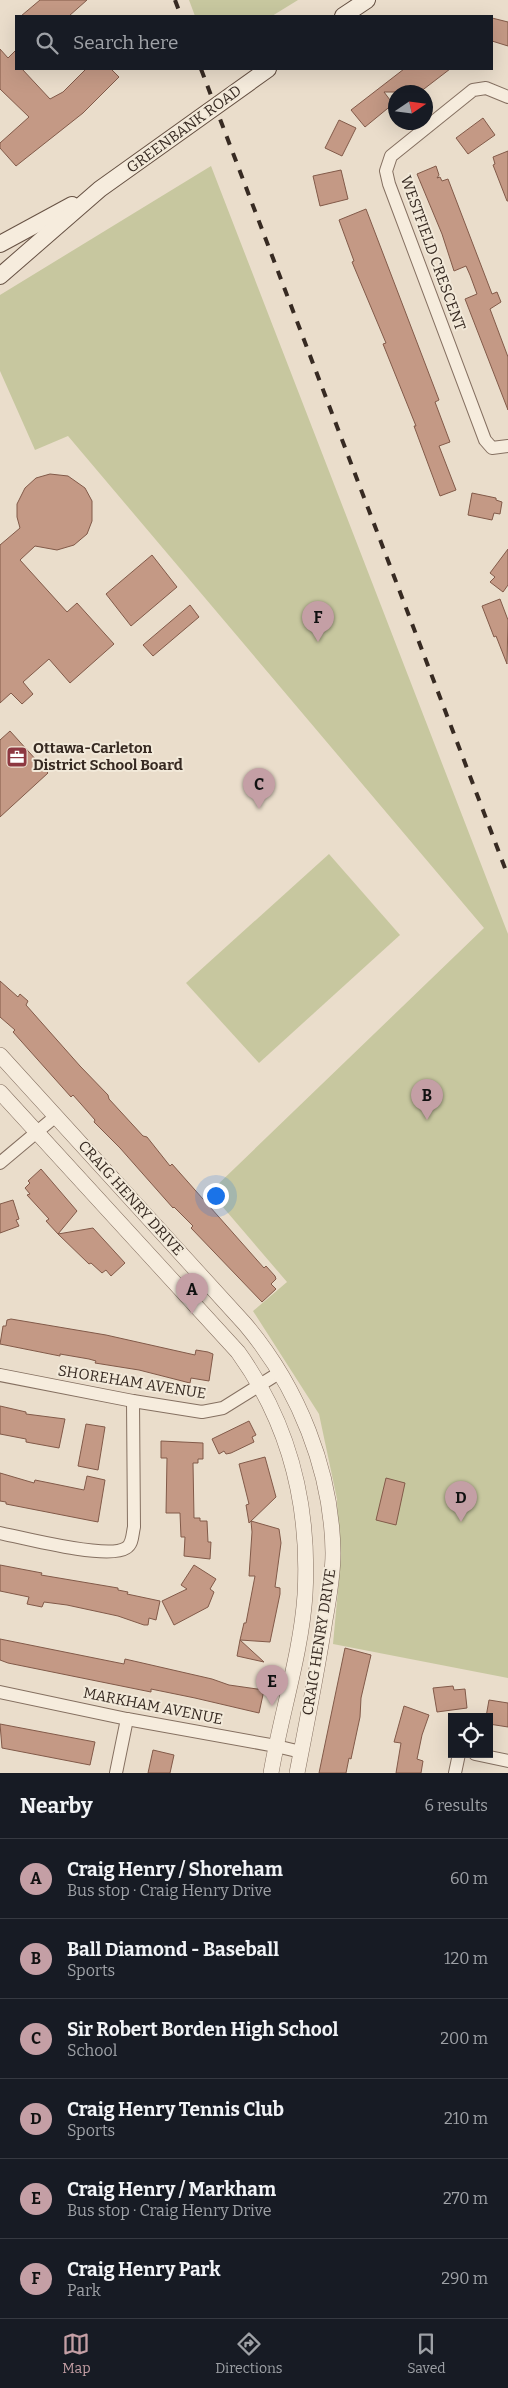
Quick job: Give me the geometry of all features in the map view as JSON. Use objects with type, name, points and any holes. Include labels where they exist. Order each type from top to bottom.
[{"type":"main road","points":[[344,15],[366,0]]},
{"type":"main road","name":"GREENBANK ROAD","points":[[0,276],[100,189],[267,70]]},
{"type":"main road","name":"GREENBANK ROAD","points":[[0,244],[100,189]]},
{"type":"street","name":"WESTFIELD CRESCENT","points":[[508,97],[486,88],[473,90],[390,156],[386,172],[485,440],[492,448],[508,446]]},
{"type":"street","name":"CRAIG HENRY DRIVE","points":[[0,1055],[245,1324],[279,1373],[300,1410],[318,1453],[333,1553],[331,1587],[297,1773]]},
{"type":"street","name":"CRAIG HENRY DRIVE","points":[[0,1092],[221,1331],[247,1363],[281,1427],[291,1458],[304,1522],[304,1596],[297,1647],[271,1773]]},
{"type":"street","points":[[0,1163],[56,1116]]},
{"type":"street","name":"SHOREHAM AVENUE","points":[[0,1375],[133,1401],[202,1412],[223,1408],[279,1373]]},
{"type":"street","points":[[0,1534],[94,1552],[118,1552],[128,1546],[131,1542],[134,1527],[133,1401]]},
{"type":"street","name":"MARKHAM AVENUE","points":[[0,1692],[127,1719],[301,1752]]},
{"type":"street","points":[[116,1773],[127,1719]]},
{"type":"street","points":[[455,1773],[458,1758]]},
{"type":"street","points":[[493,1758],[508,1761]]},
{"type":"green space","points":[[189,0],[298,0],[274,15],[195,15]]},
{"type":"green space","points":[[211,166],[508,934],[508,1678],[333,1644],[339,1579],[337,1499],[319,1414],[253,1311],[287,1282],[210,1192],[484,928],[68,436],[35,450],[0,371],[0,295]]},
{"type":"green space","points":[[329,854],[400,935],[259,1063],[186,983]]},
{"type":"building","points":[[40,0],[87,0],[70,15],[22,15]]},
{"type":"building","points":[[493,18],[508,22],[508,46],[493,41]]},
{"type":"building","points":[[0,49],[8,58],[15,51],[15,70],[23,70],[50,99],[63,92],[85,70],[112,70],[119,77],[83,113],[16,166],[0,148],[0,143],[29,117],[0,89]]},
{"type":"building","points":[[403,70],[449,70],[429,85],[388,85],[388,92],[384,92],[388,97],[388,108],[365,127],[351,110]]},
{"type":"building","points":[[483,118],[495,135],[468,154],[456,138]]},
{"type":"building","points":[[339,120],[356,128],[342,156],[325,148]]},
{"type":"building","points":[[508,151],[507,201],[493,165],[495,164],[493,157]]},
{"type":"building","points":[[436,166],[439,175],[437,178],[440,177],[442,181],[448,179],[492,294],[497,292],[501,302],[490,309],[508,357],[508,410],[465,299],[477,294],[470,275],[466,266],[454,271],[442,234],[417,174]]},
{"type":"building","points":[[341,170],[348,199],[320,206],[313,176]]},
{"type":"building","points":[[366,209],[439,400],[435,402],[450,442],[439,446],[456,490],[440,496],[414,426],[416,426],[383,344],[386,343],[352,262],[354,261],[339,220]]},
{"type":"building","points":[[50,474],[68,476],[85,488],[92,501],[92,521],[87,534],[74,545],[57,550],[35,546],[20,560],[67,612],[77,603],[114,644],[70,683],[49,659],[23,682],[33,694],[22,704],[11,693],[0,703],[0,545],[20,528],[17,517],[17,504],[25,488],[36,478]]},
{"type":"building","points":[[472,493],[496,498],[496,500],[502,502],[500,514],[494,513],[492,520],[468,515]]},
{"type":"building","points":[[508,549],[508,585],[503,592],[490,582],[495,577],[490,573]]},
{"type":"building","points":[[152,555],[177,587],[131,626],[106,594]]},
{"type":"building","points":[[500,599],[508,620],[507,664],[482,606]]},
{"type":"building","points":[[190,605],[199,617],[153,656],[143,645]]},
{"type":"building","name":"Ottawa-Carleton District School Board","points":[[10,731],[48,773],[0,817],[0,740]]},
{"type":"building","points":[[0,981],[18,997],[20,994],[28,1001],[26,1005],[108,1095],[109,1099],[143,1136],[147,1137],[170,1166],[172,1164],[264,1268],[266,1266],[275,1276],[276,1279],[271,1284],[276,1289],[262,1302],[94,1122],[95,1120],[73,1095],[71,1097],[13,1032],[15,1030],[0,1017]]},
{"type":"building","points":[[41,1169],[77,1211],[58,1234],[46,1221],[49,1219],[27,1195],[30,1194],[25,1188],[30,1183],[28,1181]]},
{"type":"building","points":[[13,1200],[19,1219],[16,1220],[19,1226],[0,1233],[0,1204]]},
{"type":"building","points":[[93,1228],[125,1263],[111,1276],[106,1270],[102,1273],[91,1263],[89,1264],[58,1234]]},
{"type":"building","points":[[11,1319],[106,1335],[195,1355],[196,1350],[208,1352],[213,1354],[209,1381],[191,1378],[190,1383],[139,1370],[95,1363],[96,1361],[89,1359],[60,1354],[60,1356],[0,1344],[3,1326],[6,1326],[7,1320]]},
{"type":"building","points":[[0,1406],[26,1412],[26,1414],[65,1419],[59,1448],[26,1442],[26,1439],[0,1434]]},
{"type":"building","points":[[249,1421],[256,1435],[252,1437],[254,1442],[231,1453],[226,1454],[224,1451],[219,1454],[212,1439]]},
{"type":"building","points":[[86,1424],[105,1427],[98,1470],[78,1466]]},
{"type":"building","points":[[161,1441],[203,1443],[203,1459],[198,1459],[198,1463],[193,1463],[194,1518],[200,1518],[200,1521],[207,1521],[208,1542],[211,1542],[210,1559],[184,1556],[185,1537],[181,1537],[180,1513],[166,1513],[167,1458],[161,1458]]},
{"type":"building","points":[[265,1457],[276,1497],[249,1523],[246,1505],[249,1504],[239,1464]]},
{"type":"building","points":[[0,1473],[34,1483],[35,1480],[84,1490],[87,1476],[105,1480],[98,1522],[6,1504],[6,1502],[0,1501]]},
{"type":"building","points":[[386,1478],[405,1483],[396,1525],[376,1520]]},
{"type":"building","points":[[251,1521],[279,1529],[281,1543],[275,1587],[280,1588],[280,1594],[270,1642],[240,1640],[244,1623],[246,1623],[255,1576],[249,1576]]},
{"type":"building","points":[[0,1565],[42,1573],[41,1575],[118,1588],[118,1590],[128,1592],[127,1594],[160,1601],[156,1620],[149,1618],[148,1625],[144,1625],[118,1616],[67,1605],[44,1602],[42,1607],[27,1604],[29,1597],[0,1591]]},
{"type":"building","points":[[194,1565],[216,1579],[210,1589],[214,1592],[208,1607],[174,1625],[162,1601],[187,1589],[181,1585]]},
{"type":"building","points":[[0,1639],[124,1664],[125,1659],[212,1679],[229,1685],[264,1690],[259,1713],[151,1689],[151,1692],[8,1663],[0,1660]]},
{"type":"building","points":[[240,1640],[264,1662],[237,1656]]},
{"type":"building","points":[[345,1648],[371,1655],[361,1698],[360,1717],[346,1773],[319,1773]]},
{"type":"building","points":[[453,1686],[454,1690],[465,1689],[467,1708],[437,1712],[433,1688]]},
{"type":"building","points":[[489,1700],[508,1703],[508,1727],[493,1725],[493,1713],[487,1713]]},
{"type":"building","points":[[404,1706],[429,1715],[417,1759],[423,1761],[421,1773],[396,1773],[401,1743],[394,1742]]},
{"type":"building","points":[[0,1724],[95,1742],[90,1765],[2,1748]]},
{"type":"building","points":[[153,1750],[174,1755],[170,1773],[148,1773]]},
{"type":"railway","points":[[175,0],[181,15]]},
{"type":"railway","points":[[201,70],[508,876]]},
{"type":"place","name":"Craig Henry Park","points":[[318,642]]},
{"type":"place","name":"Ottawa-Carleton District School Board","points":[[17,757]]},
{"type":"place","name":"Sir Robert Borden High School","points":[[259,809]]},
{"type":"place","name":"Ball Diamond - Baseball","points":[[427,1120]]},
{"type":"place","name":"Craig Henry / Shoreham","points":[[192,1314]]},
{"type":"place","name":"Craig Henry Tennis Club","points":[[461,1522]]},
{"type":"place","name":"Craig Henry / Markham","points":[[272,1706]]}]
